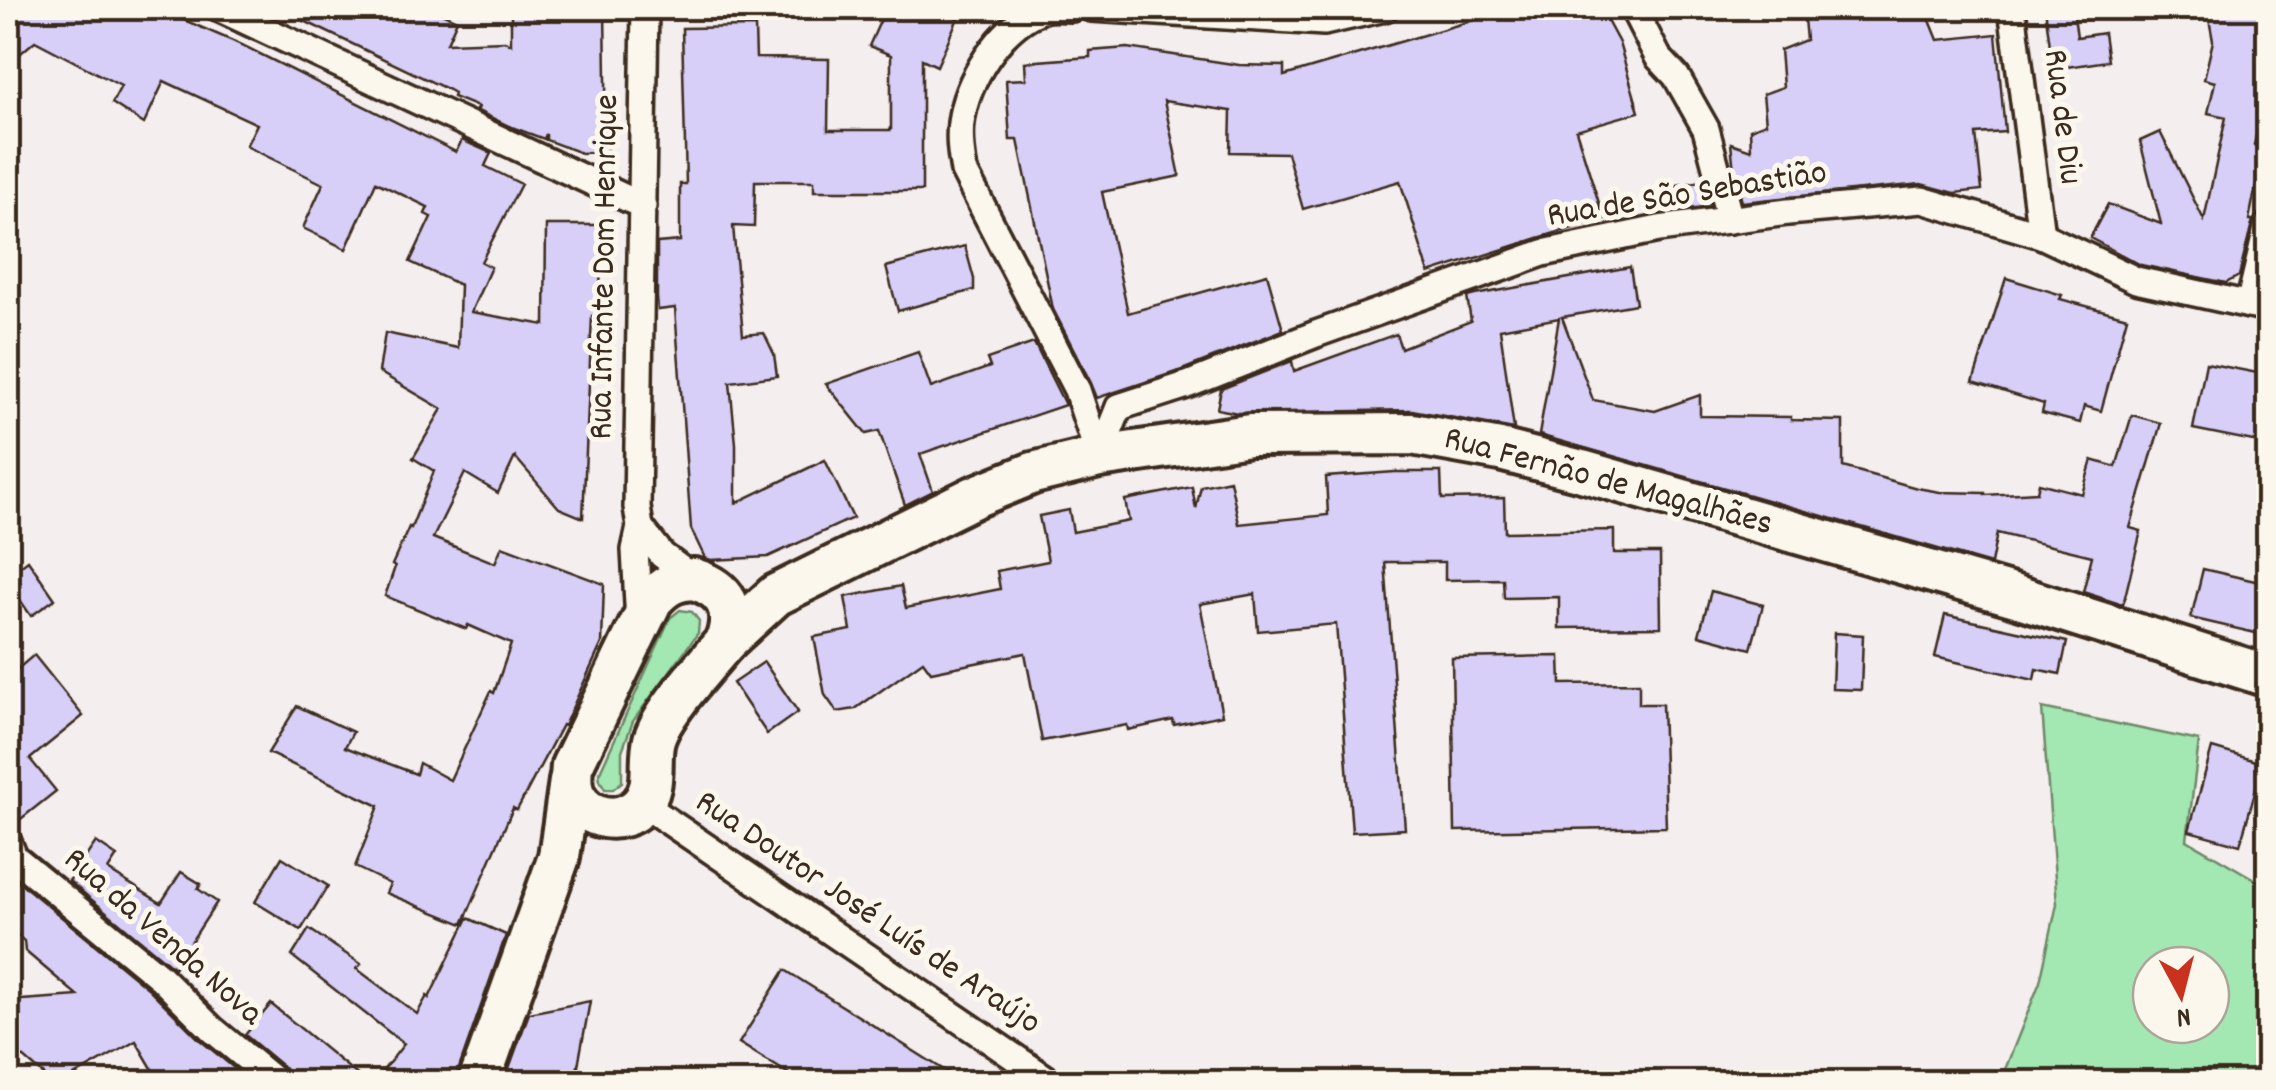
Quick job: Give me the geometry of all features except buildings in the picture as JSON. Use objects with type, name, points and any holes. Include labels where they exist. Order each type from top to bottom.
[{"type":"main road","name":"Rua Fernão de Magalhães","points":[[629,811],[650,789],[652,747],[658,726],[726,641],[776,595],[974,497],[1033,474],[1099,457],[1250,435],[1412,434],[1582,470],[1978,585],[2268,676]]},
{"type":"main road","points":[[479,1082],[559,857],[572,766],[652,600],[678,580],[708,586],[730,609],[726,641]]},
{"type":"main road","name":"Rua Fernão de Magalhães","points":[[708,586],[776,595]]},
{"type":"main road","points":[[570,781],[575,797],[585,809],[600,817],[629,811]]},
{"type":"main road","points":[[559,857],[629,811]]},
{"type":"street","points":[[218,8],[643,206]]},
{"type":"street","name":"Rua Infante Dom Henrique","points":[[640,626],[634,550],[640,527],[637,507],[645,8]]},
{"type":"street","points":[[1072,8],[1043,8],[1020,22],[993,48],[972,86],[959,143],[964,171],[1077,390],[1099,457]]},
{"type":"street","points":[[1091,8],[1324,22],[1385,8]]},
{"type":"street","points":[[1633,8],[1658,57],[1676,76],[1706,129],[1730,220]]},
{"type":"street","name":"Rua de Diu","points":[[2012,8],[2040,236]]},
{"type":"street","name":"Rua de São Sebastião","points":[[1099,457],[1119,407],[1543,253],[1659,229],[1922,200],[2040,236],[2136,280],[2259,307]]},
{"type":"street","points":[[2259,307],[2268,226]]},
{"type":"street","points":[[640,527],[662,555],[708,586]]},
{"type":"street","name":"Rua Doutor José Luís de Araújo","points":[[629,811],[1051,1082]]},
{"type":"street","name":"Rua da Venda Nova","points":[[8,842],[14,858],[160,977],[212,1030],[276,1082]]},
{"type":"green space","points":[[680,610],[692,612],[699,621],[698,633],[633,721],[622,751],[622,782],[613,789],[605,789],[599,774],[670,618]]},
{"type":"green space","points":[[2042,708],[2199,741],[2187,840],[2268,887],[2266,1082],[2000,1082],[2040,982],[2057,904]]}]
